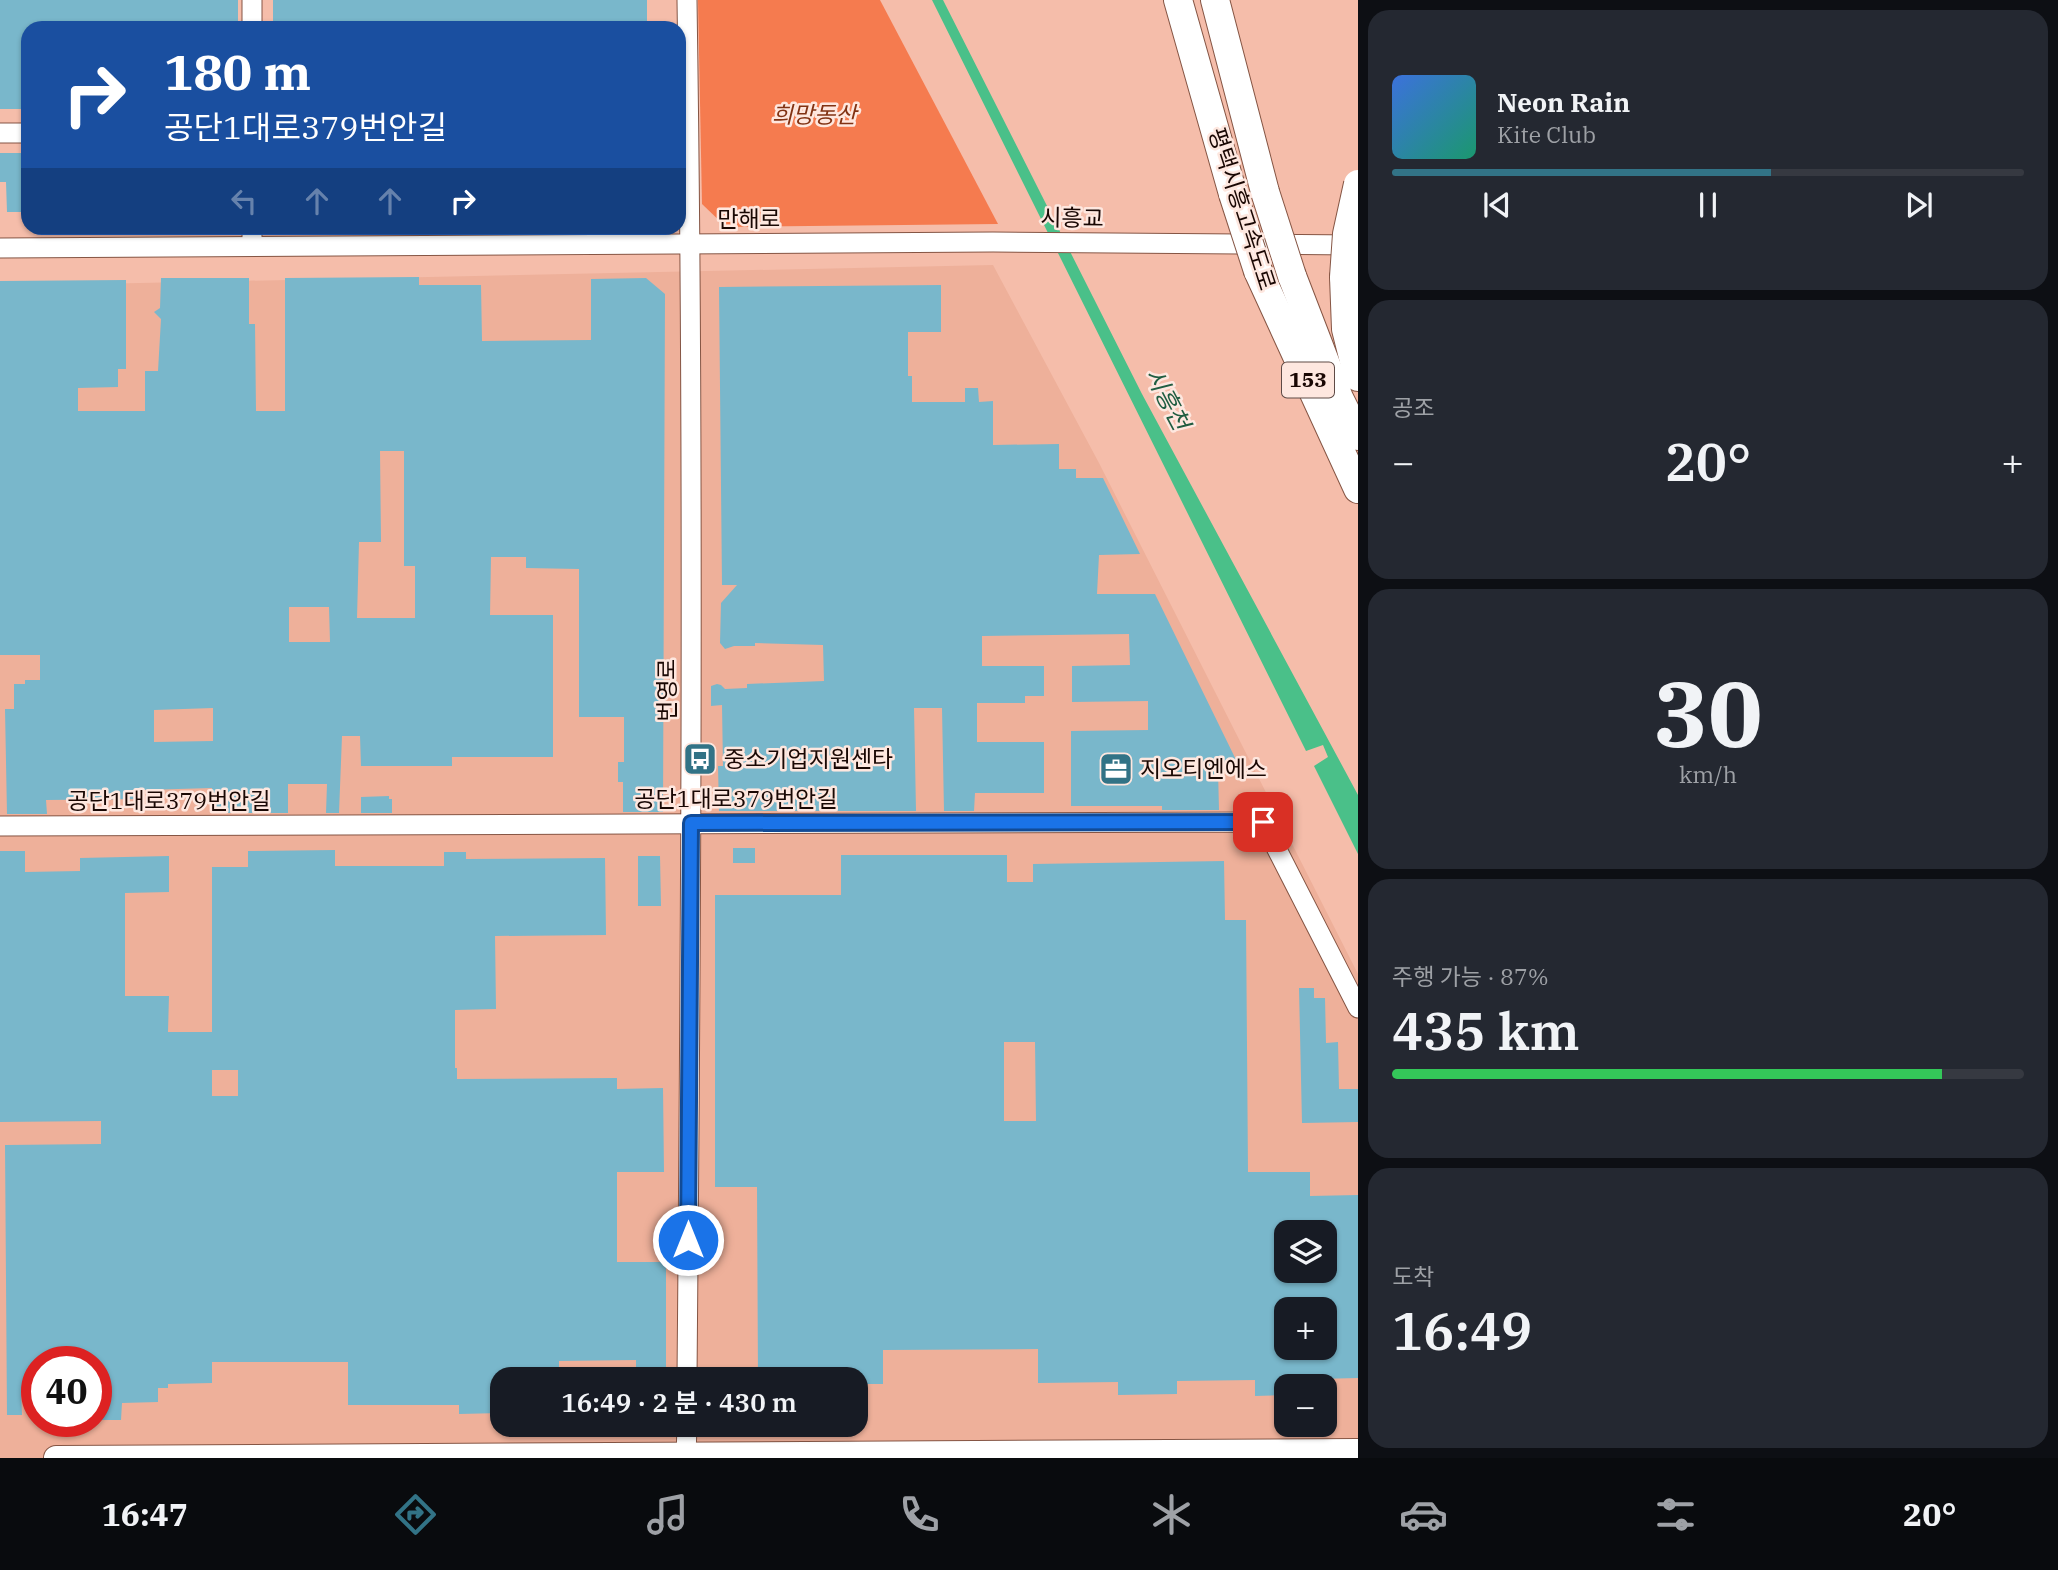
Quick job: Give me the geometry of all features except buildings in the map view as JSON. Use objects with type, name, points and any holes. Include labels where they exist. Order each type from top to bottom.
[{"type":"highway","name":"평택시흥고속도로","points":[[1178,0],[1233,194],[1258,271],[1358,489]]},
{"type":"highway","name":"평택시흥고속도로","points":[[1215,0],[1265,192],[1292,276],[1339,398],[1358,436]]},
{"type":"highway","points":[[1358,184],[1347,234],[1345,277],[1346,329],[1358,377]]},
{"type":"main road","points":[[56,1458],[1358,1451]]},
{"type":"street","points":[[252,0],[252,21]]},
{"type":"street","name":"번영로","points":[[687,0],[691,243],[687,1367]]},
{"type":"street","points":[[0,133],[21,133]]},
{"type":"street","name":"만해로","points":[[0,248],[252,237],[691,243],[993,242]]},
{"type":"street","name":"시흥교","points":[[993,242],[1358,245]]},
{"type":"street","name":"공단1대로379번안길","points":[[0,826],[1263,822],[1358,1008]]},
{"type":"street","points":[[686,1456],[687,1437]]},
{"type":"shaded area","points":[[932,0],[943,0],[1142,394],[1358,795],[1358,854],[1314,766],[1328,757],[1323,745],[1306,751]]},
{"type":"shaded area","points":[[993,265],[1099,463],[1358,974],[1358,1458],[0,1458],[0,286]]},
{"type":"green space","name":"희망동산","points":[[698,0],[880,0],[998,224],[726,227],[702,204]]},
{"type":"place","name":"중소기업지원센타","points":[[700,759]]},
{"type":"place","name":"지오티엔에스","points":[[1116,769]]},
{"type":"route","points":[[688,1240],[691,823],[1263,822]]},
{"type":"water label","name":"시흥천","points":[[1167,399]]}]
